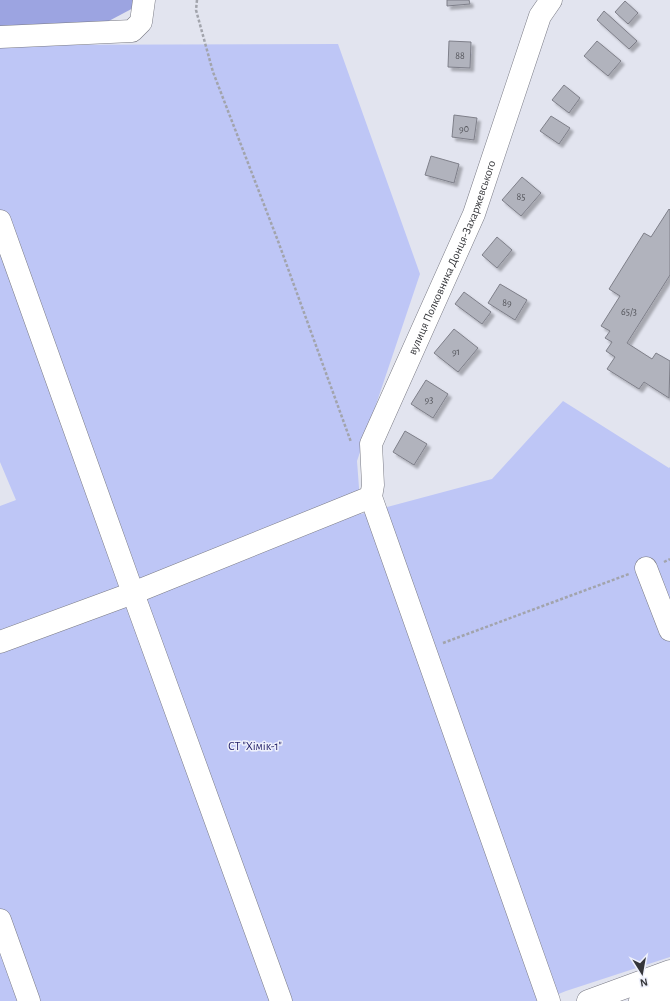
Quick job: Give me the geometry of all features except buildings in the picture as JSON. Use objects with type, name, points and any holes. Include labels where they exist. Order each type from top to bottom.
[{"type":"street","points":[[0,37],[132,31],[142,22],[144,0]]},
{"type":"street","name":"вулиця Полковника Донця-Захаржевського","points":[[372,497],[373,485],[370,444],[474,214],[543,5]]},
{"type":"street","points":[[0,221],[281,1001]]},
{"type":"street","points":[[0,642],[133,593],[372,497],[549,1001]]},
{"type":"street","points":[[646,568],[670,630]]},
{"type":"street","points":[[0,920],[29,1001]]},
{"type":"street","points":[[588,1001],[670,971]]},
{"type":"street","points":[[640,1001],[670,990]]},
{"type":"path","points":[[197,0],[196,10],[213,72],[278,242],[353,446]]},
{"type":"path","points":[[425,649],[670,560]]},
{"type":"green space","name":"СТ \"Хімік-1\"","points":[[338,44],[420,274],[357,461],[361,514],[492,479],[563,401],[669,468],[670,467],[670,957],[566,991],[541,1001],[0,1001],[0,506],[16,500],[0,462],[0,45]]},
{"type":"shaded area","points":[[0,0],[141,0],[139,5],[105,23],[0,29]]}]
